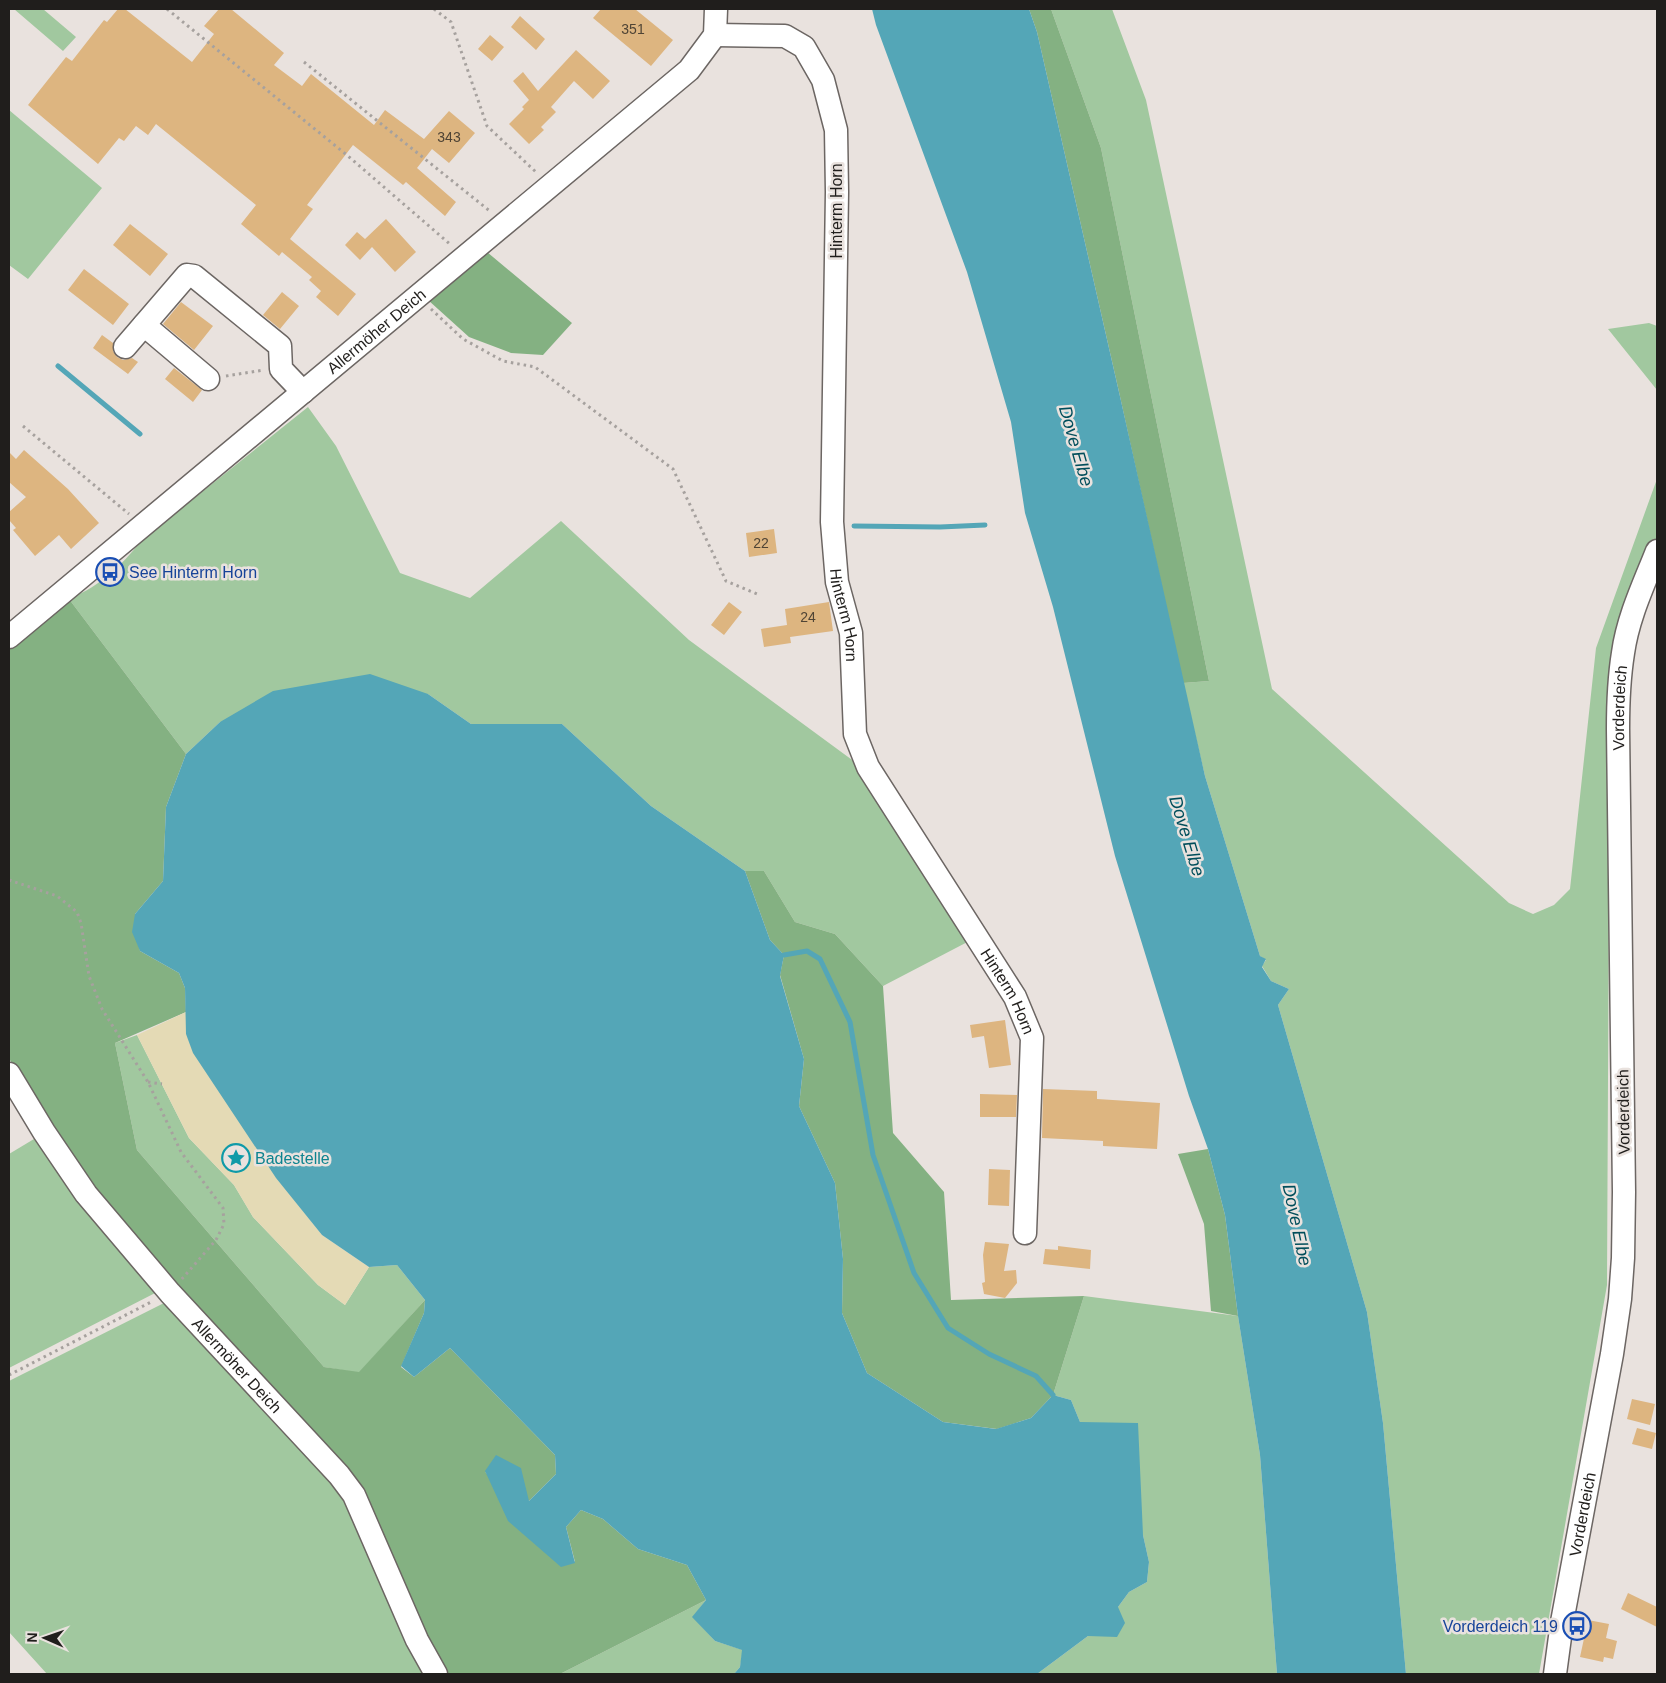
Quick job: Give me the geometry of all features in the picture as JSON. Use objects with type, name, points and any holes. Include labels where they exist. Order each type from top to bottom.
[{"type":"street","points":[[714,35],[716,9]]},
{"type":"street","name":"Allermöher Deich","points":[[9,637],[689,70],[714,35]]},
{"type":"street","name":"Hinterm Horn","points":[[714,35],[785,36],[804,47],[823,80],[836,130],[837,192],[832,522],[837,582],[851,633],[855,734],[868,767],[1015,997],[1032,1038],[1025,1233]]},
{"type":"street","points":[[125,347],[187,275],[194,276],[280,346],[281,369],[303,392]]},
{"type":"street","points":[[144,324],[208,378]]},
{"type":"street","name":"Vorderdeich","points":[[1555,1674],[1562,1622],[1612,1354],[1620,1299],[1624,1192],[1619,688],[1628,629],[1638,597],[1657,551]]},
{"type":"street","name":"Allermöher Deich","points":[[9,1074],[44,1132],[86,1194],[170,1293],[326,1461],[354,1495],[417,1640],[436,1674]]},
{"type":"path","points":[[167,9],[348,156],[465,257]]},
{"type":"path","points":[[434,9],[451,22],[488,126],[551,186]]},
{"type":"path","points":[[304,62],[505,224]]},
{"type":"path","points":[[417,297],[463,340],[503,361],[535,367],[673,468],[726,581],[757,594]]},
{"type":"path","points":[[208,378],[263,371],[272,367],[281,369]]},
{"type":"path","points":[[23,426],[143,525]]},
{"type":"path","points":[[9,880],[58,896],[77,912],[81,923],[89,976],[102,1009],[148,1082],[181,1152],[222,1208],[224,1224],[216,1240],[186,1274]]},
{"type":"path","points":[[148,1082],[162,1084]]},
{"type":"path","points":[[9,1374],[170,1293]]},
{"type":"green space","points":[[14,9],[43,9],[76,37],[63,51]]},
{"type":"green space","points":[[1029,9],[1051,9],[1101,148],[1209,681],[1183,683],[1037,32]]},
{"type":"green space","points":[[1051,9],[1112,9],[1146,100],[1272,689],[1509,903],[1533,914],[1554,905],[1570,889],[1596,648],[1657,479],[1657,542],[1617,649],[1609,874],[1607,1285],[1539,1674],[1406,1674],[1383,1423],[1367,1312],[1278,1005],[1289,989],[1271,981],[1262,966],[1266,960],[1260,956],[1205,776],[1183,683],[1209,681],[1101,148]]},
{"type":"green space","points":[[9,110],[102,188],[28,279],[9,265]]},
{"type":"green space","points":[[487,252],[572,323],[543,355],[511,353],[469,337],[428,300]]},
{"type":"green space","points":[[1649,323],[1657,326],[1657,390],[1608,329]]},
{"type":"green space","points":[[308,407],[336,446],[400,573],[470,598],[561,521],[689,640],[859,765],[977,937],[883,986],[835,934],[795,922],[764,871],[745,871],[651,806],[562,724],[471,724],[428,694],[220,722],[186,754],[69,599],[92,587],[110,574],[142,540]]},
{"type":"green space","points":[[69,599],[186,754],[166,807],[163,881],[135,914],[140,951],[179,973],[185,988],[186,1012],[115,1043],[137,1150],[324,1367],[359,1372],[425,1300],[424,1313],[401,1367],[414,1377],[450,1348],[555,1455],[556,1474],[529,1501],[485,1472],[575,1562],[566,1527],[581,1510],[603,1519],[638,1549],[687,1565],[706,1600],[560,1674],[444,1674],[363,1492],[177,1288],[92,1190],[16,1072],[9,1058],[9,647]]},
{"type":"green space","points":[[745,871],[764,871],[795,922],[835,934],[883,986],[893,1133],[944,1192],[951,1300],[1084,1296],[1053,1395],[1031,1418],[997,1429],[943,1422],[867,1373],[842,1313],[843,1259],[835,1183],[799,1106],[804,1059],[780,975],[784,955],[770,940]]},
{"type":"green space","points":[[137,1035],[189,1138],[234,1185],[253,1217],[318,1285],[345,1305],[369,1267],[397,1265],[425,1300],[359,1373],[324,1367],[137,1150],[115,1043]]},
{"type":"green space","points":[[39,1136],[159,1291],[9,1368],[9,1154]]},
{"type":"green space","points":[[1208,1149],[1225,1215],[1238,1316],[1211,1311],[1204,1224],[1178,1154]]},
{"type":"green space","points":[[1084,1296],[1238,1316],[1260,1455],[1277,1674],[1037,1674],[1088,1636],[1118,1607],[1129,1592],[1147,1582],[1149,1562],[1143,1535],[1080,1422],[1071,1400],[1053,1395]]},
{"type":"green space","points":[[170,1300],[331,1481],[345,1500],[424,1674],[47,1674],[9,1632],[9,1381]]},
{"type":"green space","points":[[706,1600],[693,1617],[715,1641],[743,1650],[740,1667],[734,1674],[560,1674]]},
{"type":"sand","name":"Badestelle","points":[[186,1012],[186,1034],[237,1118],[276,1177],[322,1235],[369,1267],[345,1305],[318,1285],[253,1217],[234,1185],[189,1138],[137,1035]]},
{"type":"water","name":"Dove Elbe","points":[[872,9],[1029,9],[1037,32],[1205,776],[1260,956],[1266,959],[1262,967],[1271,981],[1289,989],[1278,1005],[1367,1312],[1383,1423],[1406,1674],[1277,1674],[1260,1455],[1238,1316],[1225,1215],[1208,1149],[1189,1096],[1115,856],[1053,607],[1025,513],[1011,422],[967,272],[876,25]]},
{"type":"water","points":[[370,674],[428,694],[471,724],[562,724],[651,806],[745,871],[770,940],[784,955],[780,976],[804,1059],[799,1106],[835,1183],[843,1259],[842,1313],[867,1373],[943,1422],[996,1429],[1031,1418],[1053,1395],[1071,1400],[1080,1422],[1138,1423],[1143,1535],[1149,1562],[1147,1582],[1129,1592],[1118,1607],[1125,1623],[1117,1637],[1088,1636],[1037,1674],[734,1674],[740,1667],[742,1650],[715,1641],[692,1617],[706,1600],[687,1565],[638,1549],[603,1519],[581,1510],[566,1527],[575,1563],[561,1567],[508,1521],[485,1471],[496,1455],[521,1468],[529,1501],[556,1474],[555,1455],[450,1348],[414,1377],[401,1366],[424,1313],[425,1300],[397,1265],[369,1267],[322,1235],[276,1178],[193,1053],[186,1034],[185,988],[179,973],[140,951],[132,932],[135,914],[163,881],[166,807],[186,754],[220,722],[273,691]]},
{"type":"building","points":[[118,9],[125,9],[192,62],[214,34],[204,26],[219,9],[231,9],[284,53],[274,65],[302,86],[311,74],[374,125],[385,110],[424,139],[449,111],[475,133],[449,163],[432,149],[417,168],[456,202],[445,216],[406,182],[403,185],[353,145],[307,205],[313,209],[290,239],[356,294],[338,316],[316,297],[321,291],[309,280],[312,277],[282,252],[279,256],[241,224],[256,205],[156,124],[148,135],[136,126],[124,141],[119,138],[98,164],[28,105],[66,57],[72,61],[104,20],[107,22]]},
{"type":"building","points":[[601,9],[635,9],[673,40],[651,66],[593,18]]},
{"type":"building","points":[[520,16],[545,39],[536,50],[511,27]]},
{"type":"building","points":[[490,35],[504,47],[492,61],[478,49]]},
{"type":"building","points":[[576,50],[610,81],[593,99],[574,81],[551,107],[556,112],[541,127],[544,130],[529,144],[509,124],[524,109],[522,107],[529,100],[513,81],[523,72],[538,91]]},
{"type":"building","points":[[386,219],[416,252],[395,272],[372,247],[360,260],[345,245],[357,232],[365,239]]},
{"type":"building","points":[[130,224],[168,254],[150,276],[113,245]]},
{"type":"building","points":[[84,269],[129,304],[113,325],[68,290]]},
{"type":"building","points":[[282,292],[299,306],[280,329],[263,315]]},
{"type":"building","points":[[181,302],[213,326],[194,350],[163,324]]},
{"type":"building","points":[[102,335],[113,343],[113,351],[117,357],[123,360],[132,358],[138,362],[128,374],[93,348]]},
{"type":"building","points":[[174,368],[202,390],[193,402],[165,379]]},
{"type":"building","points":[[24,450],[68,489],[99,523],[71,549],[59,535],[35,556],[13,530],[16,528],[9,520],[9,512],[26,497],[9,482],[9,452],[16,459]]},
{"type":"building","points":[[774,529],[777,553],[749,557],[746,533]]},
{"type":"building","points":[[729,602],[742,612],[724,635],[711,625]]},
{"type":"building","points":[[829,602],[833,631],[790,637],[791,643],[764,647],[761,629],[787,625],[785,609]]},
{"type":"building","points":[[1005,1020],[1011,1065],[989,1068],[984,1036],[972,1038],[970,1025]]},
{"type":"building","points":[[1043,1089],[1097,1091],[1097,1099],[1160,1103],[1157,1149],[1103,1146],[1103,1141],[1042,1138]]},
{"type":"building","points":[[980,1094],[1017,1095],[1016,1117],[980,1117]]},
{"type":"building","points":[[989,1169],[1010,1170],[1009,1206],[988,1205]]},
{"type":"building","points":[[985,1242],[1009,1244],[1004,1271],[1016,1270],[1017,1283],[1005,1298],[984,1294],[982,1283],[985,1282],[983,1255]]},
{"type":"building","points":[[1058,1246],[1091,1250],[1090,1269],[1043,1264],[1045,1249],[1058,1250]]},
{"type":"building","points":[[1632,1399],[1655,1404],[1650,1425],[1627,1419]]},
{"type":"building","points":[[1637,1428],[1656,1433],[1652,1449],[1632,1444]]},
{"type":"building","points":[[1628,1593],[1657,1607],[1657,1627],[1621,1609]]},
{"type":"building","points":[[1588,1620],[1609,1624],[1606,1638],[1617,1641],[1613,1659],[1604,1657],[1603,1662],[1580,1657]]},
{"type":"waterway","points":[[58,366],[140,434]]},
{"type":"waterway","points":[[854,526],[940,527],[985,525]]},
{"type":"waterway","points":[[784,955],[807,951],[820,959],[850,1022],[873,1155],[914,1273],[948,1328],[989,1354],[1036,1376],[1053,1395]]},
{"type":"place","name":"See Hinterm Horn","points":[[110,572]]},
{"type":"place","name":"Badestelle","points":[[236,1158]]},
{"type":"place","name":"Vorderdeich 119","points":[[1577,1626]]}]
